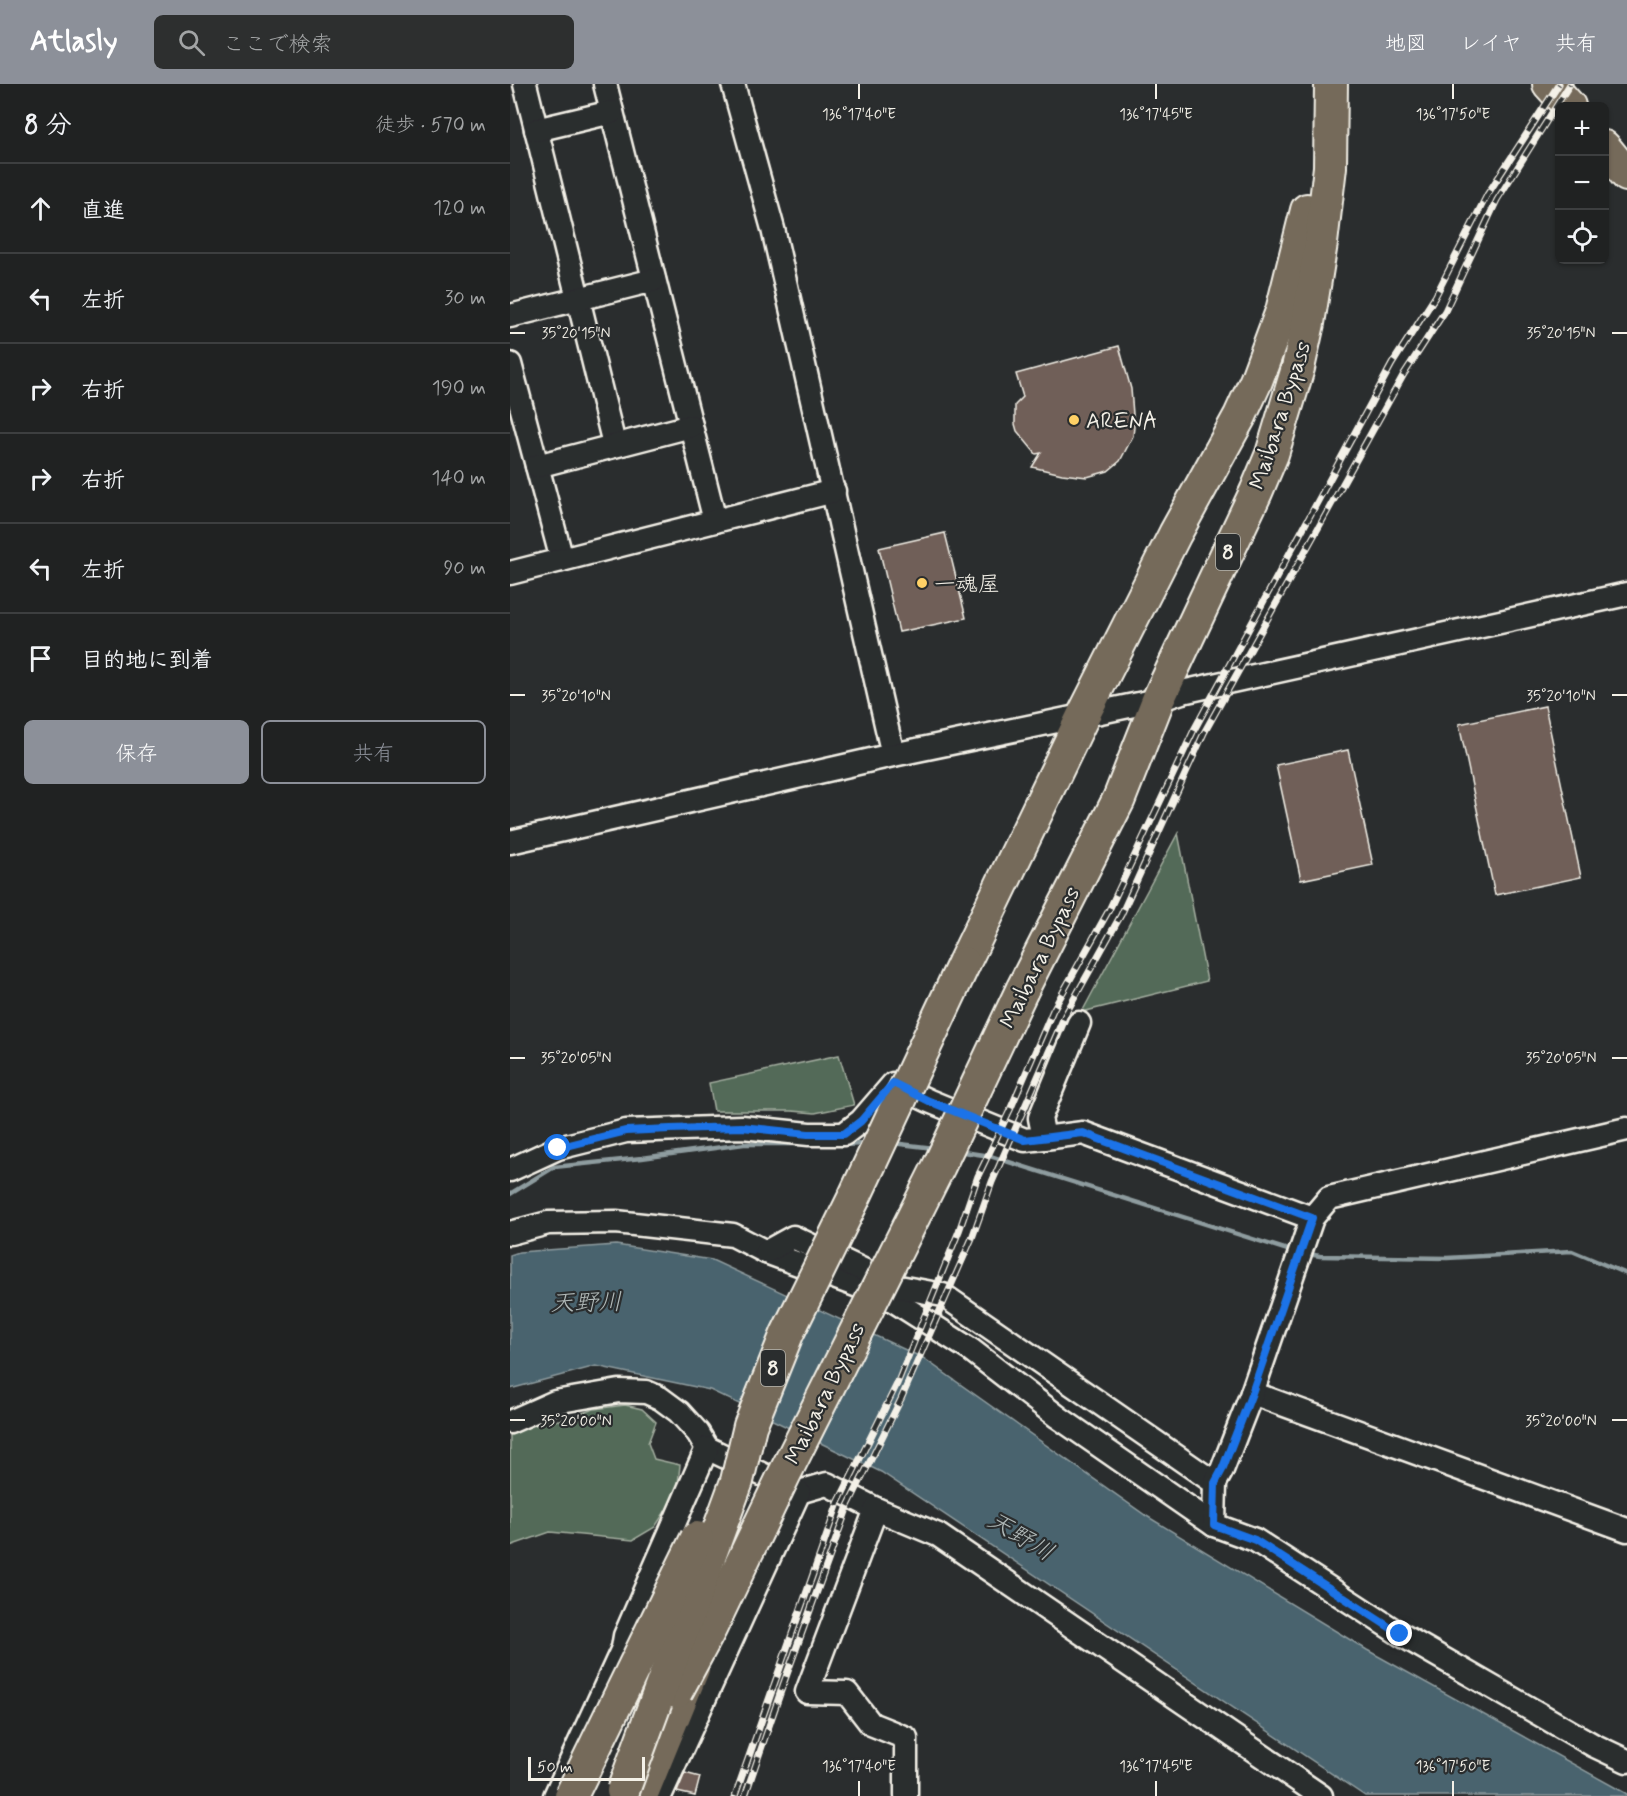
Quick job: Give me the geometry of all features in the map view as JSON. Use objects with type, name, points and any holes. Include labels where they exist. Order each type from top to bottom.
[{"type":"highway","name":"Maibara Bypass","points":[[628,1794],[737,1481],[750,1426],[787,1334],[1083,716],[1175,534],[1240,416],[1256,381],[1282,311],[1306,218],[1313,161],[1316,84]]},
{"type":"highway","name":"Maibara Bypass","points":[[628,1794],[835,1371],[939,1166],[1022,990],[1119,799],[1158,700],[1272,454],[1298,368],[1312,300],[1330,167],[1331,84]]},
{"type":"highway","points":[[1549,84],[1565,102]]},
{"type":"highway","points":[[1609,152],[1627,175]]},
{"type":"highway","points":[[571,1796],[750,1426]]},
{"type":"street","points":[[605,84],[715,521]]},
{"type":"street","points":[[733,84],[773,229],[893,755]]},
{"type":"street","points":[[520,87],[536,130],[614,444]]},
{"type":"street","points":[[536,130],[612,112]]},
{"type":"street","points":[[510,316],[654,280]]},
{"type":"street","points":[[510,364],[562,560]]},
{"type":"street","points":[[537,466],[614,444],[691,426]]},
{"type":"street","points":[[510,573],[834,491]]},
{"type":"street","points":[[510,842],[893,755],[1158,700],[1182,692],[1627,594]]},
{"type":"street","points":[[510,1170],[558,1148],[626,1131],[742,1127],[808,1134],[844,1134],[861,1121],[893,1083],[1013,830],[1048,792]]},
{"type":"street","points":[[976,1120],[1103,853],[1119,799]]},
{"type":"street","points":[[1044,1137],[1040,1119],[1079,1023]]},
{"type":"street","points":[[893,1083],[1025,1140],[1083,1133],[1312,1218]]},
{"type":"street","points":[[1214,1525],[1215,1483],[1252,1393],[1312,1218],[1329,1198],[1627,1129]]},
{"type":"street","points":[[510,1233],[548,1223],[616,1222],[733,1235],[766,1252],[888,1298],[971,1350],[1058,1417],[1214,1525],[1255,1540],[1410,1640],[1593,1745],[1627,1761]]},
{"type":"street","points":[[766,1252],[793,1237],[899,1287],[943,1295],[1215,1483]]},
{"type":"street","points":[[510,1422],[555,1402],[619,1391],[646,1392],[660,1398],[679,1412],[698,1433],[707,1448],[799,1492],[827,1484],[876,1509],[938,1535],[1321,1796]]},
{"type":"street","points":[[1252,1393],[1627,1530]]},
{"type":"street","points":[[555,1796],[623,1648],[625,1636],[707,1448]]},
{"type":"street","points":[[660,1796],[799,1492]]},
{"type":"street","points":[[876,1509],[807,1692],[847,1693],[871,1724],[906,1738],[906,1796]]},
{"type":"green space","points":[[1178,833],[1207,981],[1082,1012]]},
{"type":"green space","points":[[839,1055],[854,1105],[815,1113],[714,1111],[709,1083]]},
{"type":"green space","points":[[625,1405],[642,1409],[656,1422],[648,1443],[654,1459],[680,1465],[677,1493],[655,1527],[633,1540],[550,1532],[510,1546],[510,1436],[523,1427],[564,1419],[594,1409]]},
{"type":"water","name":"天野川","points":[[616,1245],[712,1260],[923,1358],[1145,1515],[1367,1650],[1627,1796],[1365,1796],[881,1472],[710,1390],[596,1366],[510,1389],[510,1255],[519,1252]]},
{"type":"building","name":"ARENA","points":[[1119,346],[1131,389],[1134,427],[1133,436],[1120,461],[1108,471],[1087,477],[1032,467],[1041,453],[1036,454],[1017,431],[1015,405],[1023,397],[1016,374]]},
{"type":"building","name":"一魂屋","points":[[945,533],[966,618],[899,632],[879,548]]},
{"type":"building","points":[[1545,706],[1581,877],[1495,895],[1459,724]]},
{"type":"building","points":[[1348,750],[1373,865],[1301,880],[1276,765]]},
{"type":"building","points":[[685,1773],[700,1777],[695,1796],[677,1792]]},
{"type":"waterway","points":[[892,1143],[934,1148]]},
{"type":"waterway","points":[[510,1194],[554,1167],[744,1144],[802,1144]]},
{"type":"waterway","points":[[841,1145],[865,1144]]},
{"type":"waterway","points":[[957,1151],[990,1156],[1294,1252]]},
{"type":"waterway","points":[[1308,1254],[1447,1258],[1572,1251],[1627,1274]]},
{"type":"railway","points":[[735,1796],[838,1503],[897,1384],[959,1231],[978,1176],[1010,1110],[1053,1010],[1109,910],[1194,730],[1392,364],[1435,297],[1487,195],[1559,84]]},
{"type":"railway","points":[[745,1796],[848,1506],[901,1399],[972,1238],[992,1182],[1065,1015],[1121,915],[1204,733],[1404,374],[1445,311],[1497,200],[1570,84]]},
{"type":"place","name":"ARENA","points":[[1074,420]]},
{"type":"place","name":"一魂屋","points":[[922,583]]},
{"type":"route","points":[[558,1148],[626,1131],[742,1127],[808,1134],[844,1134],[861,1121],[893,1083],[929,1101],[1025,1140],[1083,1133],[1312,1218],[1252,1393],[1215,1483],[1214,1525],[1255,1540],[1400,1634]]}]
